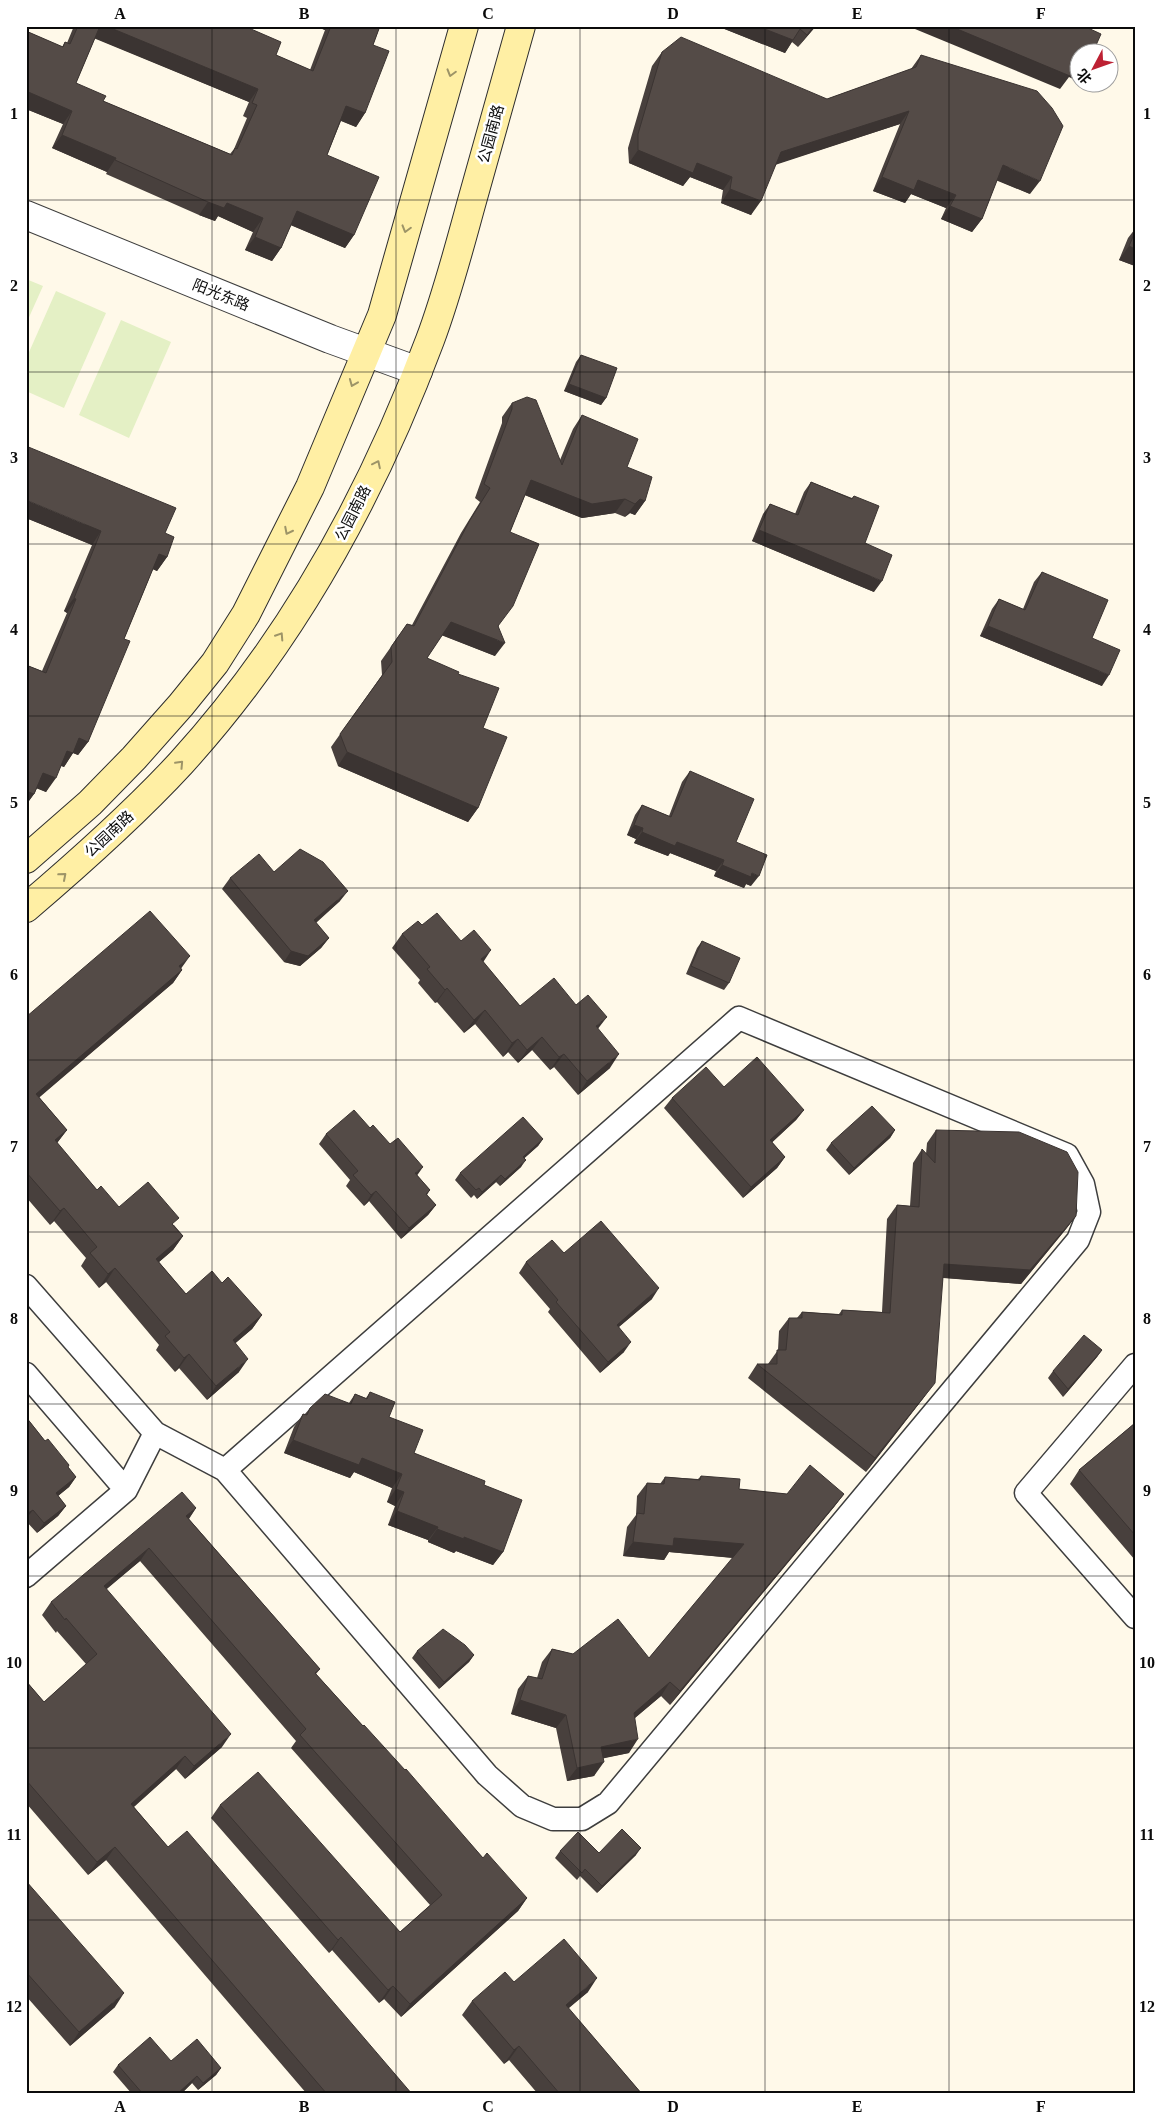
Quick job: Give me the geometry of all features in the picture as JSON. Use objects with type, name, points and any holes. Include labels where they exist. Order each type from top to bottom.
[{"type":"main road","points":[[26,859],[90,803],[134,758],[215,663],[246,614],[310,487],[382,315],[464,26]]},
{"type":"main road","name":"公园南路","points":[[26,908],[93,850],[180,764],[212,728],[276,643],[329,558],[382,454],[418,371],[448,287],[521,26]]},
{"type":"street","name":"阳光东路","points":[[26,215],[330,339],[418,371]]},
{"type":"street","points":[[26,1286],[155,1433],[225,1470],[487,1775],[522,1806],[553,1819],[582,1818],[608,1803],[1078,1240],[1090,1212],[1083,1184],[1066,1154],[739,1018],[225,1470]]},
{"type":"street","points":[[1135,1365],[1026,1493],[1135,1617]]},
{"type":"street","points":[[26,1374],[126,1490]]},
{"type":"street","points":[[26,1576],[126,1490],[155,1433]]},
{"type":"green space","points":[[26,279],[43,286],[26,324]]},
{"type":"green space","points":[[56,291],[106,313],[64,408],[26,391],[26,359]]},
{"type":"green space","points":[[121,320],[171,342],[129,438],[79,415]]},
{"type":"building","points":[[78,26],[100,26],[76,83],[106,96],[103,101],[232,155],[235,148],[237,149],[257,105],[252,103],[258,89],[106,26],[244,26],[281,42],[276,55],[313,71],[331,26],[380,26],[373,45],[389,51],[365,113],[346,106],[327,155],[379,177],[354,235],[297,211],[281,248],[255,237],[263,218],[227,203],[224,208],[208,202],[115,160],[116,158],[62,135],[72,111],[26,91],[26,31],[63,47],[65,42],[70,44]]},
{"type":"building","points":[[757,26],[814,26],[807,35],[800,29],[793,40]]},
{"type":"building","points":[[950,26],[1089,26],[1088,28],[1101,34],[1097,42],[1068,42],[1068,75]]},
{"type":"building","points":[[681,37],[827,99],[916,67],[921,55],[1037,91],[1052,108],[1063,126],[1040,181],[1003,165],[982,219],[950,206],[956,195],[918,180],[914,190],[882,177],[909,111],[781,152],[761,201],[730,189],[732,177],[697,163],[693,173],[638,150],[638,134],[662,52]]},
{"type":"building","points":[[1135,232],[1135,249],[1129,246]]},
{"type":"building","points":[[581,355],[617,368],[606,398],[569,384]]},
{"type":"building","points":[[527,397],[536,400],[562,465],[582,415],[638,439],[627,467],[652,477],[645,501],[640,499],[635,504],[625,499],[592,504],[531,480],[510,532],[539,544],[513,606],[498,626],[505,643],[451,622],[427,658],[459,672],[458,674],[499,688],[483,728],[507,737],[478,808],[347,752],[340,734],[392,662],[391,647],[407,624],[414,626],[470,520],[490,488],[484,484],[512,409],[512,403]]},
{"type":"building","points":[[26,446],[176,508],[165,533],[174,537],[167,557],[159,554],[124,639],[130,641],[88,742],[79,738],[73,753],[67,751],[56,778],[43,773],[34,794],[26,791],[26,665],[46,673],[101,531],[26,500]]},
{"type":"building","points":[[811,482],[852,499],[854,496],[879,506],[865,543],[892,555],[882,581],[759,530],[770,504],[798,515]]},
{"type":"building","points":[[1042,572],[1108,600],[1092,638],[1120,650],[1109,675],[988,626],[999,599],[1025,610]]},
{"type":"building","points":[[690,771],[754,799],[736,842],[767,855],[759,876],[752,873],[751,877],[722,865],[724,860],[677,842],[675,846],[642,832],[643,828],[634,825],[642,805],[671,817]]},
{"type":"building","points":[[300,849],[323,862],[348,891],[314,920],[329,938],[308,956],[291,951],[230,878],[259,854],[274,872]]},
{"type":"building","points":[[150,911],[190,956],[179,966],[182,970],[36,1094],[67,1130],[55,1140],[97,1190],[101,1186],[119,1207],[148,1182],[179,1218],[172,1224],[183,1236],[156,1259],[186,1294],[212,1271],[222,1283],[228,1277],[262,1315],[233,1340],[248,1359],[216,1386],[189,1354],[184,1358],[165,1336],[170,1332],[115,1268],[108,1274],[90,1253],[97,1247],[64,1208],[60,1211],[26,1172],[26,1017]]},
{"type":"building","points":[[437,913],[461,941],[474,930],[491,950],[481,959],[520,1006],[554,978],[576,1005],[588,995],[607,1017],[596,1026],[619,1054],[587,1081],[564,1054],[559,1057],[542,1037],[527,1050],[518,1039],[512,1043],[485,1010],[474,1020],[447,988],[445,990],[427,969],[430,967],[402,934],[418,921],[422,925]]},
{"type":"building","points":[[702,941],[740,958],[729,983],[691,966]]},
{"type":"building","points":[[757,1057],[804,1110],[770,1140],[785,1157],[751,1187],[672,1098],[706,1067],[724,1087]]},
{"type":"building","points":[[872,1106],[895,1130],[854,1168],[831,1143]]},
{"type":"building","points":[[354,1110],[370,1128],[373,1125],[390,1144],[398,1138],[423,1167],[415,1173],[430,1190],[426,1194],[436,1205],[409,1228],[376,1191],[371,1195],[353,1175],[358,1171],[326,1134]]},
{"type":"building","points":[[523,1117],[543,1139],[523,1157],[526,1160],[505,1179],[501,1175],[482,1192],[479,1188],[476,1190],[460,1173]]},
{"type":"building","points":[[936,1130],[1019,1132],[1067,1152],[1078,1172],[1076,1216],[1030,1270],[944,1264],[935,1383],[875,1458],[757,1364],[777,1364],[777,1350],[786,1350],[789,1318],[802,1318],[802,1312],[842,1315],[842,1310],[890,1313],[897,1205],[919,1207],[922,1149],[935,1163]]},
{"type":"building","points":[[601,1221],[659,1288],[617,1325],[631,1342],[608,1362],[556,1302],[558,1300],[526,1262],[552,1240],[564,1253]]},
{"type":"building","points":[[1084,1335],[1102,1350],[1068,1389],[1053,1371]]},
{"type":"building","points":[[370,1392],[395,1402],[389,1417],[423,1430],[414,1453],[485,1481],[484,1485],[522,1500],[503,1552],[437,1529],[438,1527],[397,1511],[404,1492],[396,1489],[402,1474],[362,1458],[359,1465],[293,1440],[303,1414],[307,1415],[310,1408],[325,1394],[351,1404],[355,1394],[367,1399]]},
{"type":"building","points":[[26,1417],[45,1441],[48,1439],[76,1477],[56,1493],[66,1506],[44,1523],[33,1510],[28,1513],[26,1511]]},
{"type":"building","points":[[1135,1423],[1135,1535],[1079,1470]]},
{"type":"building","points":[[810,1465],[844,1494],[680,1691],[670,1682],[634,1713],[638,1739],[601,1747],[604,1762],[577,1768],[566,1715],[520,1700],[528,1676],[542,1679],[552,1649],[573,1654],[618,1619],[649,1658],[744,1544],[674,1538],[673,1546],[633,1542],[637,1513],[644,1514],[647,1483],[664,1484],[665,1477],[700,1480],[701,1476],[740,1479],[739,1489],[787,1494]]},
{"type":"building","points":[[182,1492],[196,1508],[186,1516],[320,1669],[315,1673],[363,1726],[406,1769],[483,1858],[487,1853],[527,1898],[410,2004],[393,1986],[388,1990],[341,1937],[338,1940],[220,1805],[258,1772],[400,1932],[442,1895],[300,1735],[306,1729],[149,1548],[104,1586],[231,1734],[194,1766],[185,1756],[131,1804],[168,1847],[187,1831],[412,2094],[327,2094],[115,1847],[97,1862],[26,1780],[26,1681],[44,1702],[97,1654],[51,1602]]},
{"type":"building","points":[[443,1629],[465,1645],[474,1655],[444,1682],[417,1651]]},
{"type":"building","points":[[622,1829],[641,1848],[602,1886],[585,1869],[582,1873],[560,1851],[578,1832],[599,1853]]},
{"type":"building","points":[[26,1881],[124,1993],[79,2032],[26,1972]]},
{"type":"building","points":[[564,1939],[597,1978],[566,2005],[642,2094],[560,2094],[519,2046],[514,2050],[472,2001],[505,1972],[514,1982]]},
{"type":"building","points":[[150,2037],[171,2061],[197,2039],[221,2068],[203,2083],[197,2076],[177,2094],[143,2094],[118,2065]]}]
